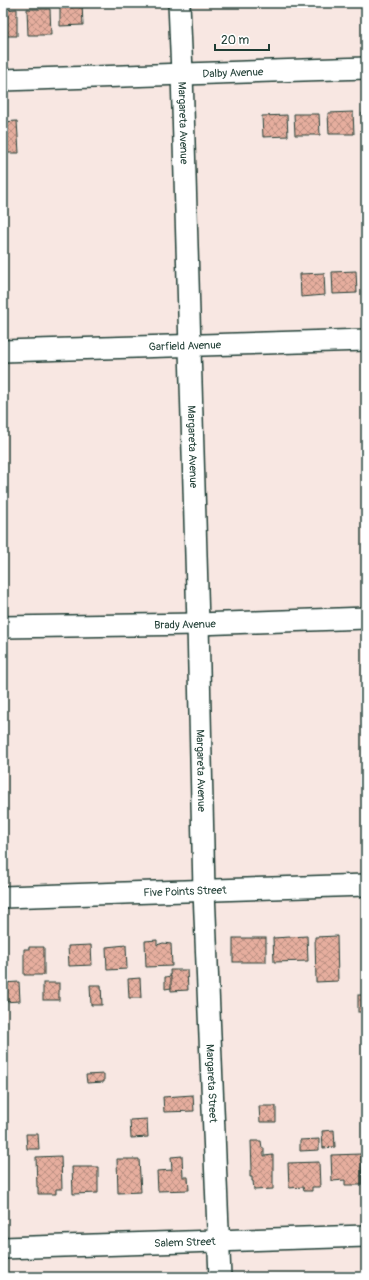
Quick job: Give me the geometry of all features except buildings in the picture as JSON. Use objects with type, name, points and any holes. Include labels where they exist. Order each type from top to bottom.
[{"type":"street","name":"Margareta Avenue","points":[[178,3],[182,74],[204,891]]},
{"type":"street","name":"Dalby Avenue","points":[[3,80],[366,68]]},
{"type":"street","name":"Garfield Avenue","points":[[3,351],[366,340]]},
{"type":"street","name":"Brady Avenue","points":[[3,627],[198,624],[366,618]]},
{"type":"street","name":"Five Points Street","points":[[3,897],[366,885]]},
{"type":"street","name":"Margareta Street","points":[[204,891],[220,1277]]},
{"type":"street","name":"Salem Street","points":[[3,1248],[366,1236]]}]
